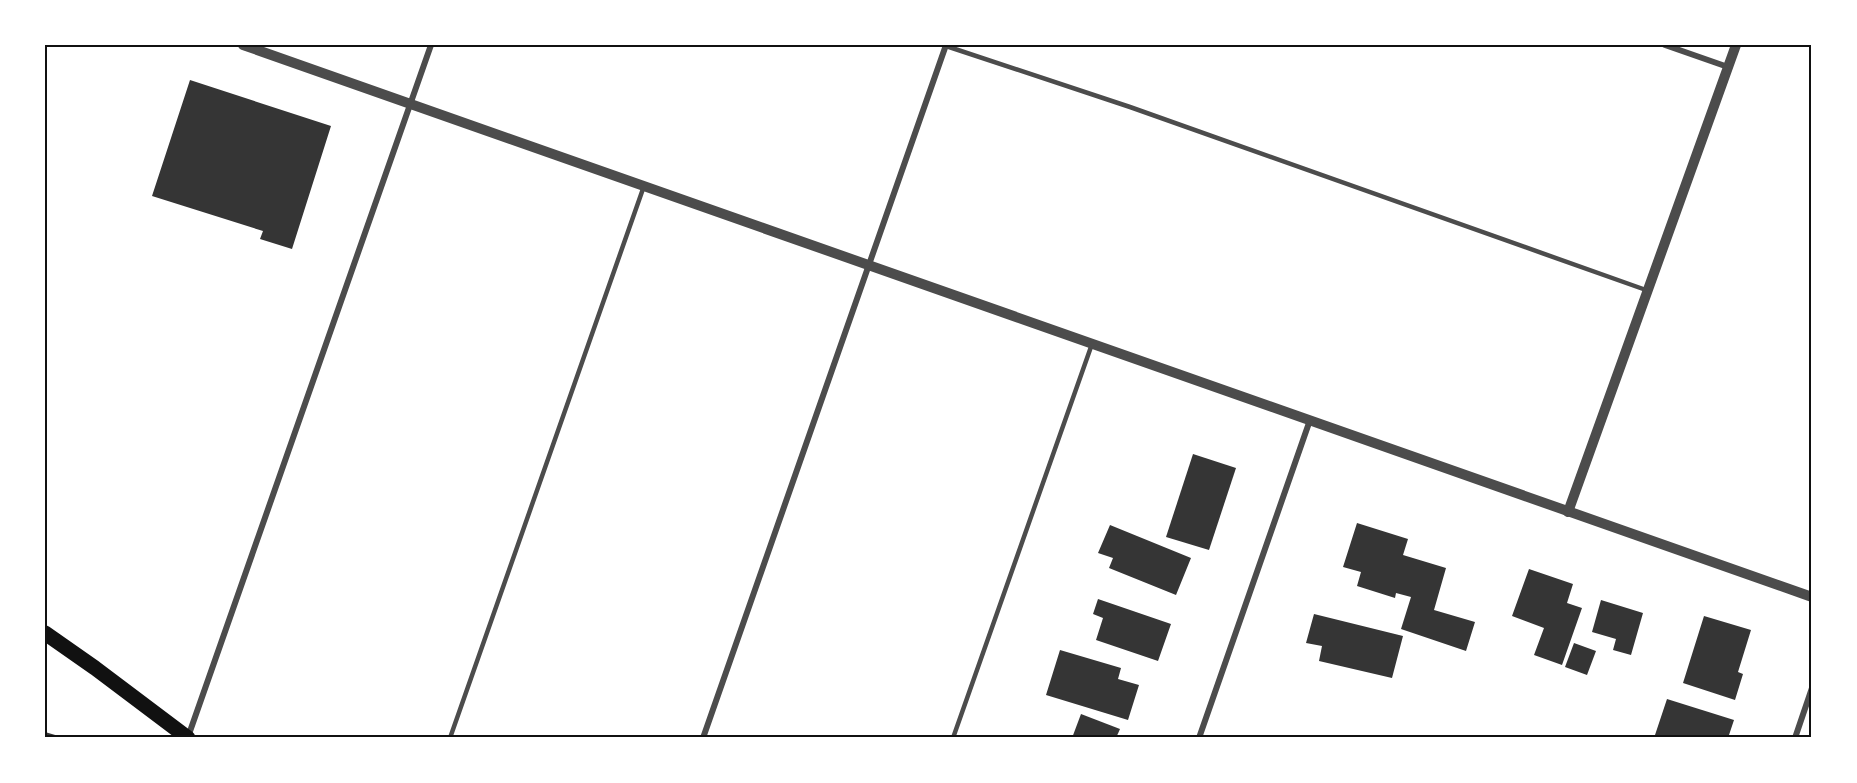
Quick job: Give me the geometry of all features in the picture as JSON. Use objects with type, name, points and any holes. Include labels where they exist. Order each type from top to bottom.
[{"type":"main road","points":[[45,633],[104,674],[188,738]]},
{"type":"street","points":[[243,45],[1812,597]]},
{"type":"street","points":[[188,738],[431,45]]},
{"type":"street","points":[[703,738],[945,45]]},
{"type":"street","points":[[1665,45],[1728,67]]},
{"type":"street","points":[[1568,512],[1736,45]]},
{"type":"street","points":[[1199,738],[1310,420]]},
{"type":"street","points":[[1795,738],[1812,688]]},
{"type":"lane","points":[[945,45],[1141,111],[1647,291]]},
{"type":"lane","points":[[450,738],[644,186]]},
{"type":"lane","points":[[953,738],[1092,344]]},
{"type":"building","points":[[190,80],[331,126],[292,249],[260,239],[263,231],[152,196]]},
{"type":"building","points":[[1193,454],[1236,468],[1209,550],[1166,537]]},
{"type":"building","points":[[1357,523],[1408,539],[1403,555],[1446,568],[1434,610],[1475,622],[1466,651],[1401,629],[1411,597],[1396,593],[1395,598],[1357,586],[1361,572],[1343,567]]},
{"type":"building","points":[[1110,525],[1191,558],[1176,595],[1109,568],[1113,558],[1098,553]]},
{"type":"building","points":[[1529,569],[1573,584],[1567,603],[1582,608],[1562,665],[1534,655],[1544,628],[1512,616]]},
{"type":"building","points":[[1098,599],[1171,624],[1158,661],[1096,640],[1103,618],[1093,614]]},
{"type":"building","points":[[1601,600],[1643,613],[1631,655],[1613,650],[1616,639],[1592,632]]},
{"type":"building","points":[[1314,614],[1403,636],[1392,678],[1319,661],[1322,646],[1306,643]]},
{"type":"building","points":[[1704,616],[1751,630],[1738,672],[1743,674],[1735,700],[1683,683]]},
{"type":"building","points":[[1574,643],[1596,651],[1587,675],[1565,667]]},
{"type":"building","points":[[1060,650],[1121,668],[1118,679],[1139,685],[1128,720],[1046,695]]},
{"type":"building","points":[[1667,699],[1734,720],[1728,738],[1654,738]]},
{"type":"building","points":[[1081,714],[1120,729],[1116,738],[1072,738]]},
{"type":"building","points":[[45,732],[62,737],[62,738],[45,738]]}]
